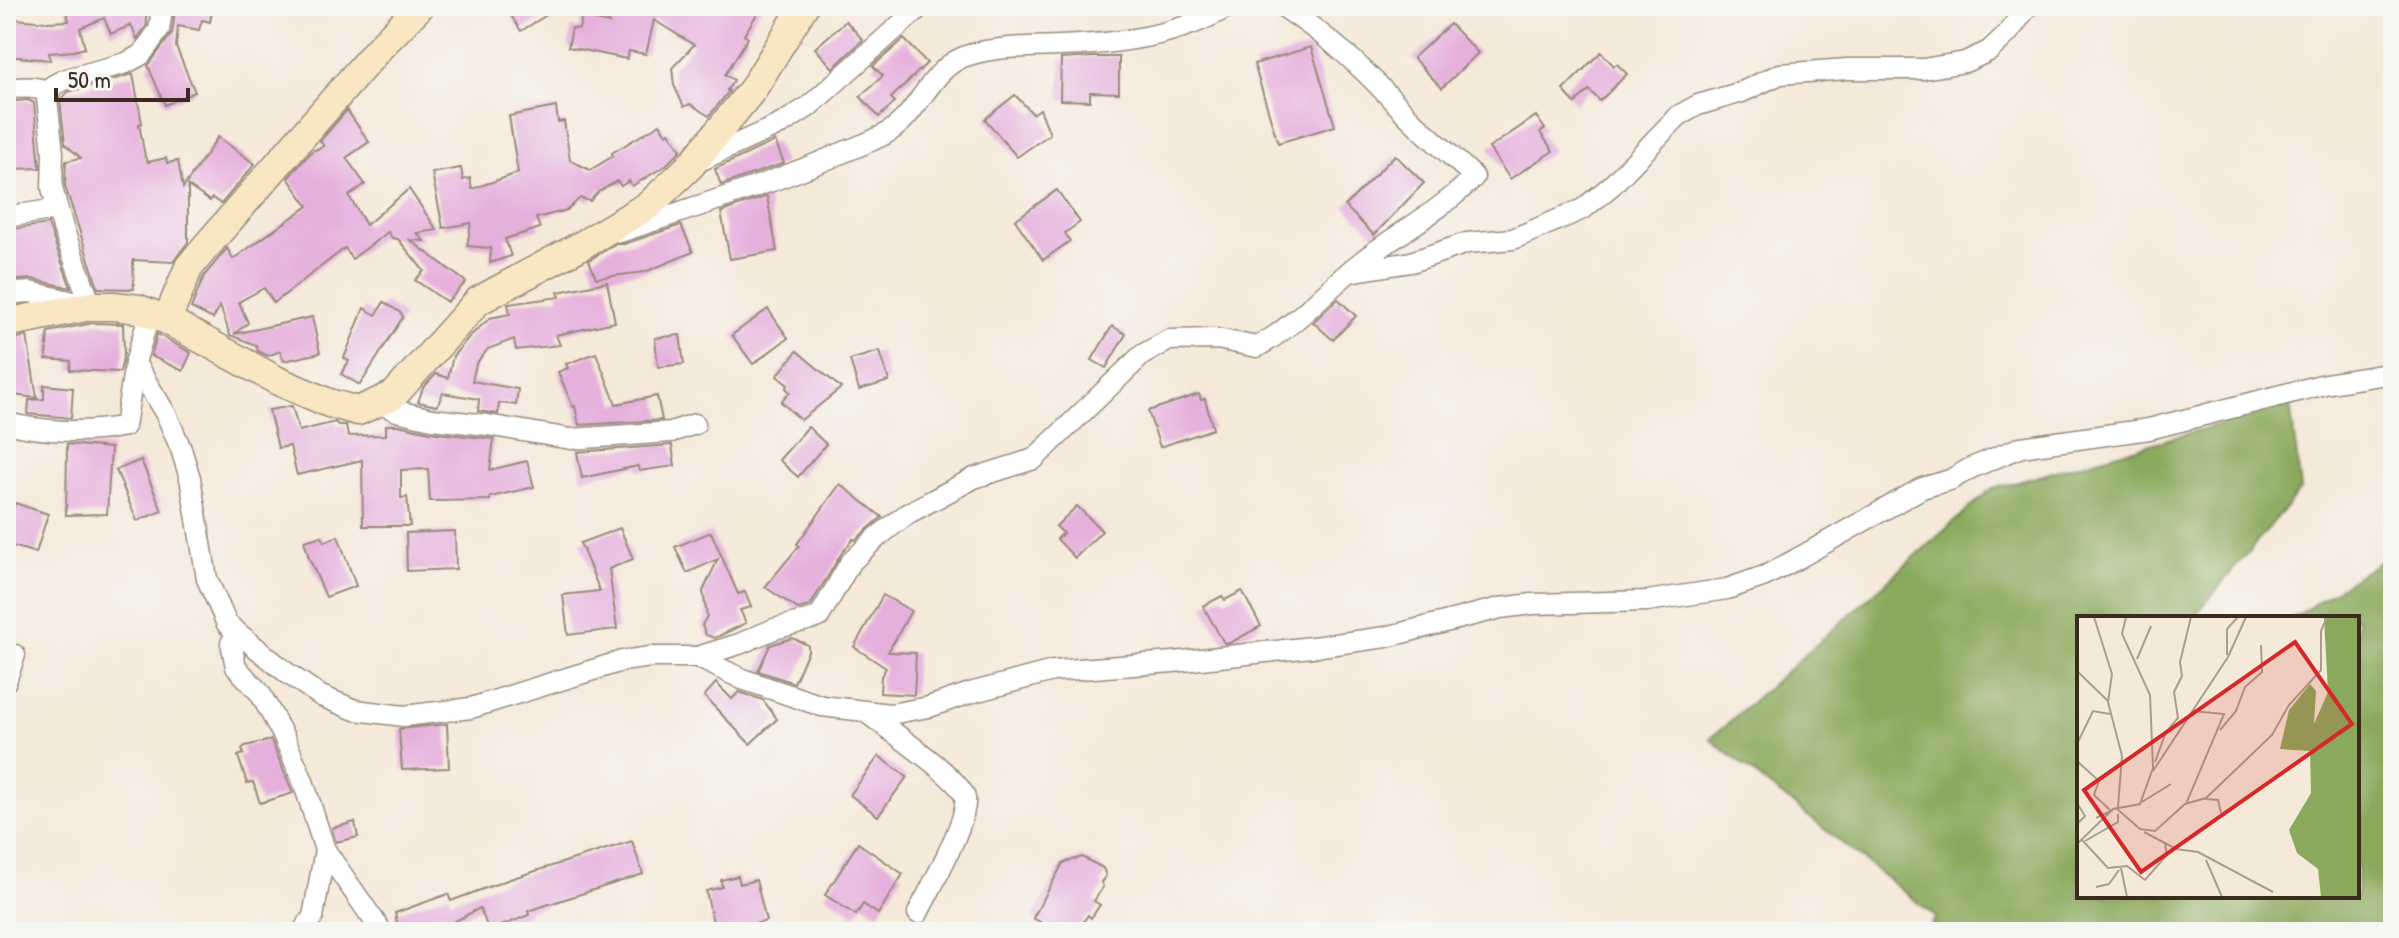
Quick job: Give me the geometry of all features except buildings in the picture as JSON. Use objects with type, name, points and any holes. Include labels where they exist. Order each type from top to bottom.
[{"type":"main road","points":[[159,317],[203,250],[379,48],[420,6]]},
{"type":"main road","points":[[6,323],[91,306],[114,306],[159,317],[245,365],[329,403],[358,411],[394,395],[478,301],[649,205],[691,165],[753,89],[804,6]]},
{"type":"street","points":[[91,306],[52,188],[53,153],[47,98],[52,86],[63,80],[126,63],[141,55],[159,30],[161,17],[158,6]]},
{"type":"street","points":[[691,165],[783,123],[808,107],[921,6]]},
{"type":"street","points":[[582,245],[770,183],[888,132],[913,109],[950,64],[968,55],[1024,48],[1081,46],[1155,34],[1206,20],[1229,6]]},
{"type":"street","points":[[135,363],[167,416],[181,449],[190,478],[207,579],[221,614],[236,634],[287,673],[338,704],[355,710],[404,716],[471,708],[622,661],[651,657],[697,657],[739,644],[774,629],[819,617],[850,563],[875,539],[907,514],[964,484],[1034,459],[1142,355],[1169,340],[1217,339],[1257,347],[1282,333],[1349,272],[1409,225],[1456,196],[1474,177],[1402,111],[1350,55],[1282,6]]},
{"type":"street","points":[[1349,272],[1411,262],[1467,243],[1513,239],[1583,209],[1611,186],[1678,116],[1698,105],[1742,92],[1780,74],[1834,69],[1923,69],[1965,62],[1989,51],[2008,33],[2028,6]]},
{"type":"street","points":[[6,89],[31,88],[50,92]]},
{"type":"street","points":[[6,217],[57,209]]},
{"type":"street","points":[[6,294],[30,292],[91,306]]},
{"type":"street","points":[[6,423],[94,431],[125,426],[135,363],[159,317]]},
{"type":"street","points":[[697,657],[742,679],[822,706],[890,714],[929,707],[1053,671],[1260,654],[1360,641],[1511,606],[1647,601],[1727,589],[1765,576],[1922,488],[1950,480],[2021,447],[2149,429],[2325,384],[2393,373]]},
{"type":"street","points":[[378,403],[432,419],[571,439],[671,432],[695,424]]},
{"type":"street","points":[[236,634],[231,643],[236,667],[260,693],[284,737],[303,781],[325,850],[382,932]]},
{"type":"street","points":[[6,681],[15,655]]},
{"type":"street","points":[[867,713],[948,775],[965,796],[957,831],[918,913]]},
{"type":"street","points":[[302,932],[313,917],[325,850]]},
{"type":"green space","points":[[2290,404],[2301,489],[2195,616],[2077,616],[2077,898],[2359,898],[2359,616],[2296,616],[2393,553],[2393,932],[1927,932],[1936,917],[1710,739],[1990,490]]}]
